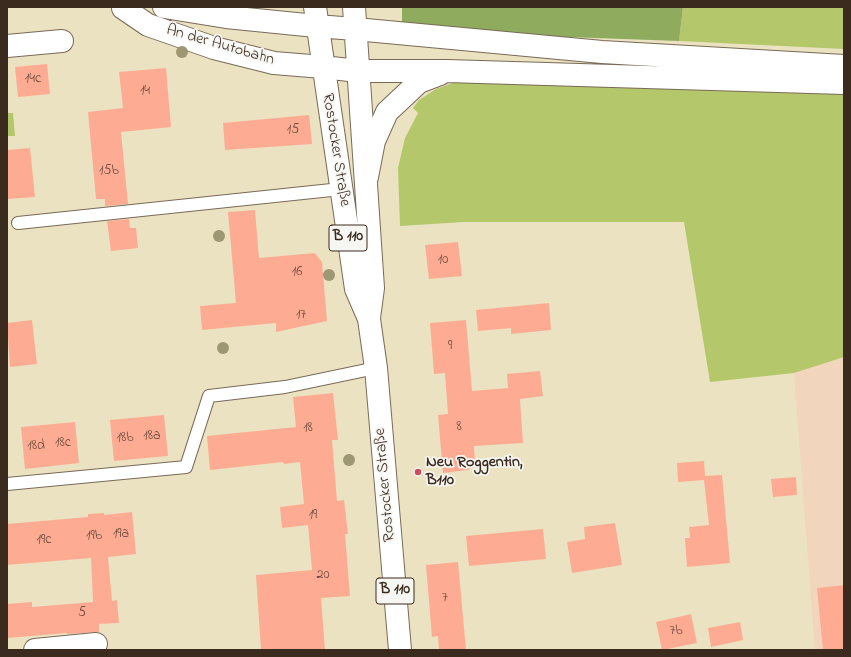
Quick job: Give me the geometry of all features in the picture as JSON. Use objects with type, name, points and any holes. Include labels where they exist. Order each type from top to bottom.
[{"type":"main road","name":"An der Autobahn","points":[[125,7],[148,25],[214,48],[274,63],[358,71],[447,71],[844,83]]},
{"type":"main road","name":"An der Autobahn","points":[[164,7],[226,17],[316,16],[355,29],[602,52],[844,66]]},
{"type":"main road","points":[[226,17],[247,7]]},
{"type":"main road","name":"B 110","points":[[354,7],[358,71]]},
{"type":"main road","name":"Rostocker Straße","points":[[316,16],[356,289],[369,320],[376,368],[400,650]]},
{"type":"main road","points":[[7,46],[62,41]]},
{"type":"main road","name":"Rostocker Straße","points":[[358,71],[367,177],[373,288],[369,320]]},
{"type":"main road","points":[[367,177],[374,141],[388,112],[419,82],[447,71]]},
{"type":"main road","points":[[35,650],[96,644]]},
{"type":"lane","points":[[18,223],[341,189]]},
{"type":"lane","points":[[7,484],[186,467],[209,396],[285,387],[376,368]]},
{"type":"shaded area","points":[[844,357],[844,650],[815,650],[794,373]]},
{"type":"green space","points":[[402,7],[683,7],[679,41],[483,34],[402,22]]},
{"type":"green space","points":[[683,7],[844,7],[844,49],[679,41]]},
{"type":"green space","points":[[464,79],[844,93],[844,357],[794,373],[710,382],[684,222],[464,222],[400,226],[398,168],[405,138],[418,113],[413,108],[419,100],[436,89]]},
{"type":"green space","points":[[7,113],[13,113],[15,136],[7,136]]},
{"type":"building","points":[[47,64],[50,94],[18,97],[15,67]]},
{"type":"building","points":[[166,68],[171,127],[121,132],[128,204],[105,206],[105,199],[96,199],[88,112],[123,108],[119,72]]},
{"type":"building","points":[[309,115],[312,144],[225,150],[223,123]]},
{"type":"building","points":[[30,148],[35,197],[7,199],[7,150]]},
{"type":"building","points":[[255,210],[259,258],[315,253],[322,262],[327,321],[276,332],[276,323],[202,330],[200,306],[236,303],[228,212]]},
{"type":"building","points":[[129,219],[130,228],[136,228],[138,248],[111,251],[107,221]]},
{"type":"building","points":[[458,242],[462,276],[429,279],[425,245]]},
{"type":"building","points":[[549,303],[551,330],[511,334],[511,328],[478,331],[476,310]]},
{"type":"building","points":[[32,320],[37,364],[10,367],[7,323]]},
{"type":"building","points":[[466,320],[472,391],[508,388],[507,374],[540,371],[543,396],[520,399],[523,443],[474,446],[475,463],[468,470],[443,473],[438,415],[448,414],[445,373],[434,374],[430,323]]},
{"type":"building","points":[[333,393],[338,440],[332,440],[337,501],[344,500],[348,534],[345,534],[350,596],[321,598],[325,650],[261,650],[256,575],[312,570],[308,525],[282,528],[280,507],[304,504],[300,462],[284,464],[283,462],[210,470],[207,436],[296,427],[293,397]]},
{"type":"building","points":[[164,415],[168,456],[114,461],[110,420]]},
{"type":"building","points":[[75,422],[79,463],[25,469],[21,427]]},
{"type":"building","points":[[704,461],[705,476],[722,475],[730,563],[687,567],[685,538],[690,538],[689,527],[709,525],[704,480],[678,482],[677,463]]},
{"type":"building","points":[[796,477],[797,495],[773,497],[771,479]]},
{"type":"building","points":[[132,512],[136,554],[108,557],[112,601],[117,600],[119,623],[99,624],[99,632],[7,638],[7,604],[32,602],[32,607],[93,602],[91,558],[7,565],[7,524],[88,517],[88,514],[104,513],[104,515]]},
{"type":"building","points":[[615,523],[622,565],[572,573],[567,542],[585,539],[584,527]]},
{"type":"building","points":[[543,529],[546,559],[469,566],[466,536]]},
{"type":"building","points":[[458,562],[466,650],[439,650],[438,636],[432,637],[426,565]]},
{"type":"building","points":[[844,585],[844,650],[823,650],[817,588]]},
{"type":"building","points":[[691,614],[697,643],[662,650],[656,622]]},
{"type":"building","points":[[740,622],[743,640],[711,647],[708,628]]},
{"type":"place","name":"Neu Roggentin, B110","points":[[418,472]]}]
